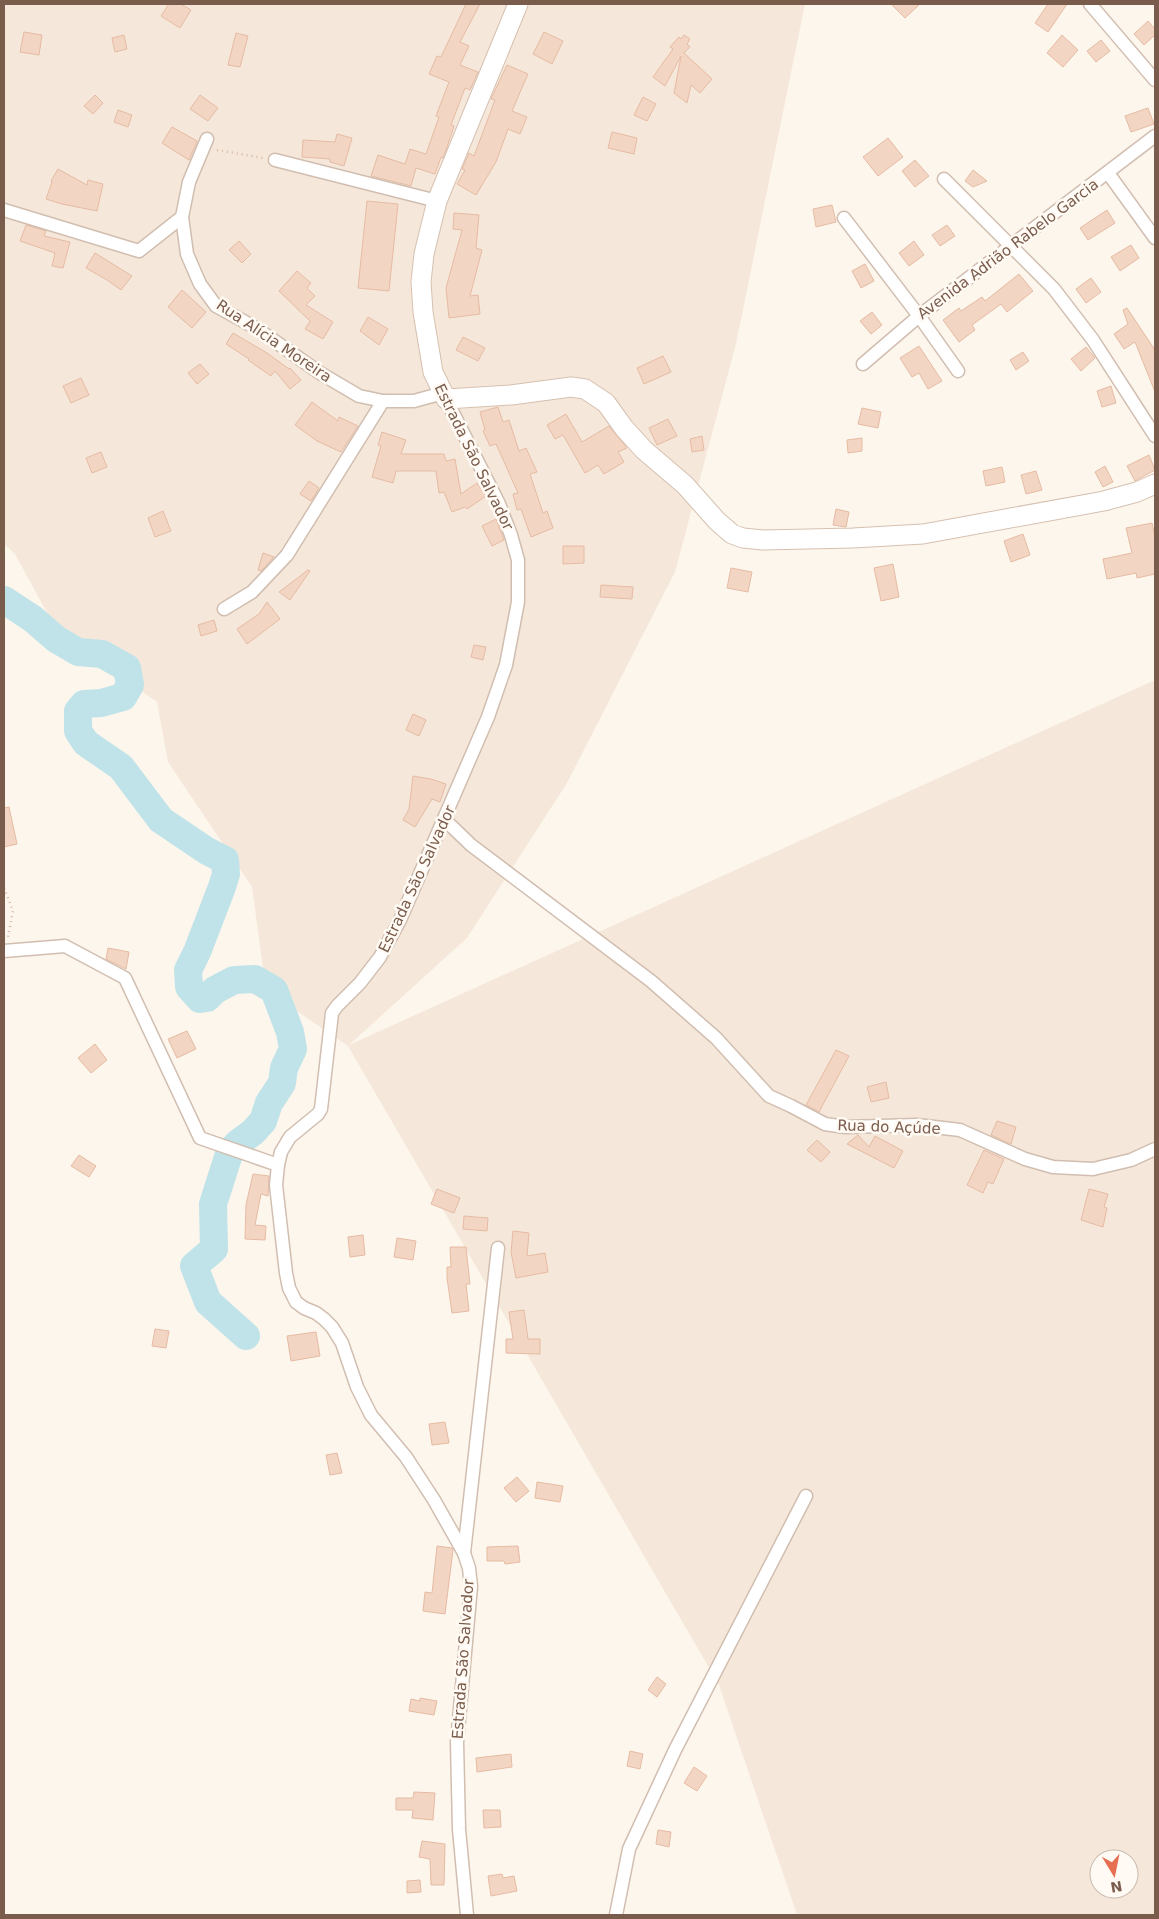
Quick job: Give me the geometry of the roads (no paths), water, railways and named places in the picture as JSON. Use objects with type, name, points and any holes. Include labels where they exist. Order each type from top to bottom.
[{"type":"street","name":"Estrada São Salvador","points":[[467,1915],[460,1829],[457,1742],[471,1586],[469,1568],[464,1553],[406,1456],[371,1415],[357,1386],[342,1343],[332,1327],[316,1313],[296,1302],[289,1288],[286,1273],[276,1185],[278,1165],[290,1137],[318,1114],[321,1109],[332,1013],[336,1006],[360,984],[380,957],[400,920],[445,820],[488,717],[506,665],[518,602],[518,560],[499,504],[433,372],[423,312],[421,282],[424,254],[437,202],[518,4]]},
{"type":"street","points":[[1090,4],[1155,80]]},
{"type":"street","name":"Avenida Adrião Rabelo Garcia","points":[[863,364],[919,316],[1155,136]]},
{"type":"street","name":"Rua Alícia Moreira","points":[[205,143],[189,182],[182,218],[187,254],[200,284],[216,306],[256,328],[328,378],[359,396],[383,401],[414,401],[444,396]]},
{"type":"street","points":[[275,160],[437,202]]},
{"type":"street","points":[[1108,172],[1155,238]]},
{"type":"street","points":[[944,178],[1054,289],[1087,333],[1155,436]]},
{"type":"street","points":[[4,210],[139,251],[182,218]]},
{"type":"street","points":[[844,218],[919,316],[958,371]]},
{"type":"street","points":[[444,396],[511,395],[571,387],[584,389],[606,403],[624,428],[644,450],[685,485],[717,521],[732,534],[743,538],[763,540],[853,538],[923,534],[1104,501],[1137,492],[1155,484]]},
{"type":"street","points":[[224,609],[252,592],[288,555],[383,401]]},
{"type":"street","name":"Rua do Açúde","points":[[445,820],[471,844],[652,981],[716,1038],[768,1096],[825,1124],[845,1127],[917,1125],[960,1130],[1025,1159],[1053,1167],[1093,1170],[1130,1160],[1155,1149]]},
{"type":"street","points":[[5,950],[65,946],[124,978],[200,1138],[278,1165]]},
{"type":"street","points":[[464,1553],[498,1248]]},
{"type":"street","points":[[616,1915],[629,1849],[675,1750],[806,1496]]},
{"type":"waterway","points":[[4,600],[33,619],[56,639],[78,652],[102,654],[127,668],[130,685],[123,697],[101,703],[84,704],[78,711],[78,731],[86,743],[121,767],[161,820],[207,851],[225,860],[226,874],[222,887],[197,952],[188,970],[189,987],[200,999],[207,998],[215,990],[234,980],[255,979],[274,990],[290,1032],[293,1049],[284,1068],[282,1083],[269,1103],[263,1121],[253,1132],[237,1144],[229,1154],[213,1204],[214,1249],[194,1266],[208,1302],[246,1336]]}]
